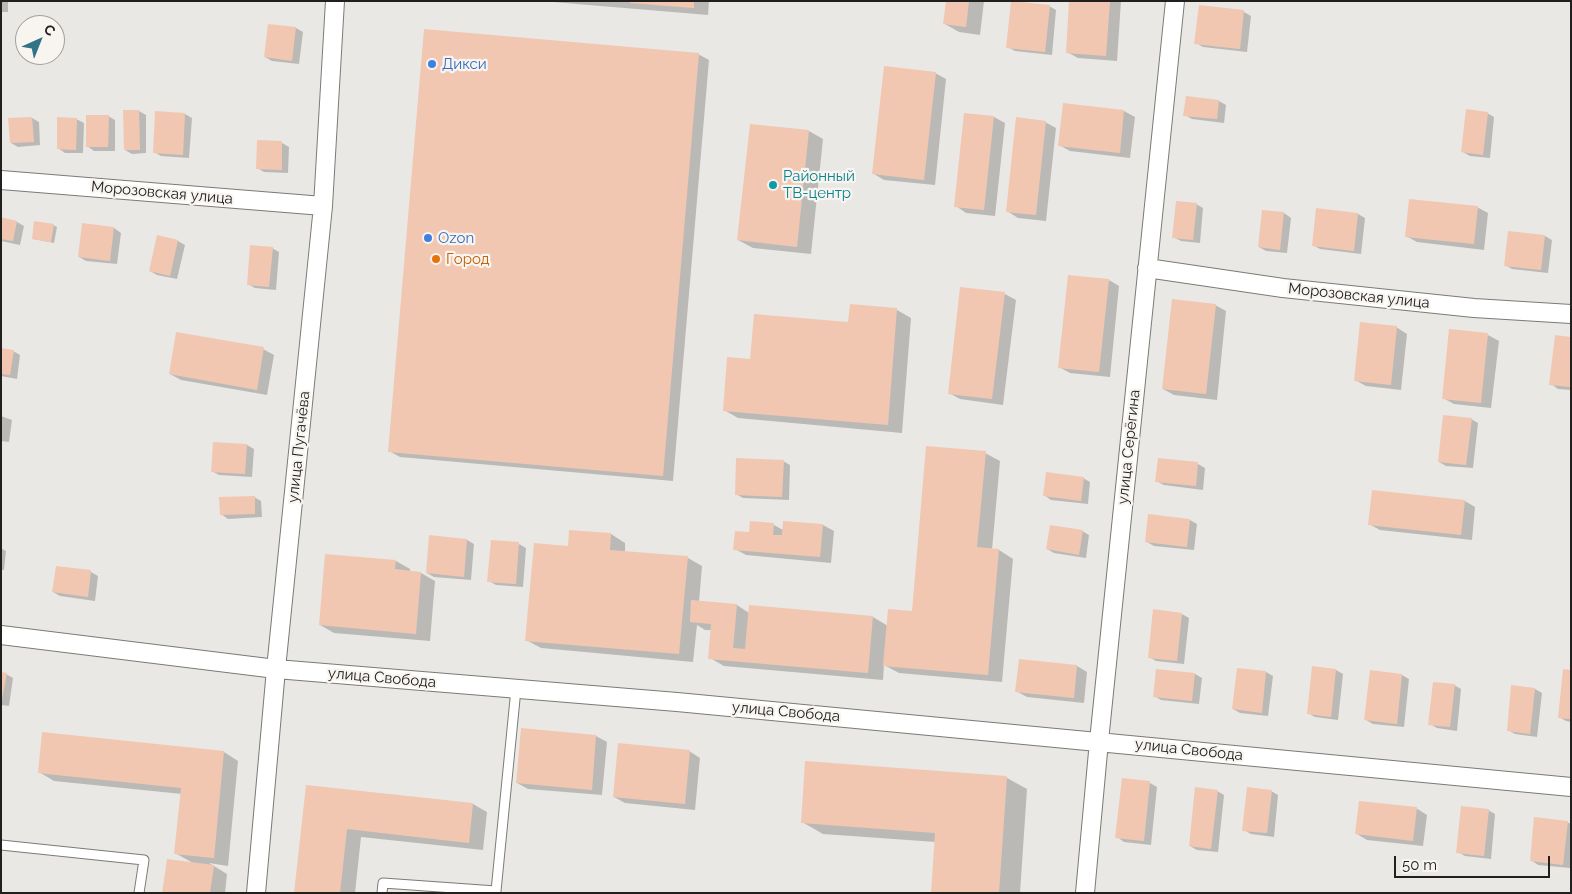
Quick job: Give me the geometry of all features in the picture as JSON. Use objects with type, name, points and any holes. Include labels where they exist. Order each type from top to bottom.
[{"type":"street","name":"улица Пугачёва","points":[[256,893],[276,668],[324,206],[335,1]]},
{"type":"street","name":"улица Серёгина","points":[[1085,893],[1175,1]]},
{"type":"street","name":"Морозовская улица","points":[[1,180],[324,206]]},
{"type":"street","name":"Морозовская улица","points":[[1148,268],[1282,288],[1474,308],[1571,314]]},
{"type":"street","name":"улица Свобода","points":[[1,635],[276,668],[1099,741],[1571,787]]},
{"type":"lane","points":[[382,893],[383,883],[496,891],[516,689]]},
{"type":"lane","points":[[1,845],[144,860],[139,893]]},
{"type":"building","points":[[630,1],[694,1],[694,8],[630,3]]},
{"type":"building","points":[[946,1],[969,1],[966,27],[943,24]]},
{"type":"building","points":[[1011,1],[1050,5],[1045,52],[1006,48]]},
{"type":"building","points":[[1069,1],[1110,1],[1106,56],[1066,53]]},
{"type":"building","points":[[1199,5],[1244,10],[1240,49],[1194,44]]},
{"type":"building","points":[[268,24],[296,27],[292,61],[264,57]]},
{"type":"building","points":[[424,29],[699,53],[663,476],[388,452]]},
{"type":"building","points":[[884,66],[936,72],[924,180],[872,174]]},
{"type":"building","points":[[1186,96],[1219,100],[1217,119],[1183,116]]},
{"type":"building","points":[[1063,103],[1124,110],[1120,153],[1058,146]]},
{"type":"building","points":[[1466,109],[1488,112],[1483,155],[1461,152]]},
{"type":"building","points":[[123,110],[139,110],[140,150],[124,150]]},
{"type":"building","points":[[155,111],[185,113],[183,155],[153,153]]},
{"type":"building","points":[[964,113],[994,116],[984,210],[954,207]]},
{"type":"building","points":[[86,115],[109,115],[108,147],[86,147]]},
{"type":"building","points":[[32,117],[34,142],[10,143],[8,118]]},
{"type":"building","points":[[57,117],[77,118],[76,150],[57,149]]},
{"type":"building","points":[[1016,117],[1046,121],[1036,215],[1006,212]]},
{"type":"building","name":"Районный ТВ-центр","points":[[750,124],[809,130],[797,247],[737,240]]},
{"type":"building","points":[[257,140],[282,141],[282,170],[256,169]]},
{"type":"building","points":[[1409,199],[1478,206],[1474,244],[1405,237]]},
{"type":"building","points":[[1176,201],[1197,203],[1193,240],[1172,238]]},
{"type":"building","points":[[1316,208],[1358,213],[1354,251],[1312,246]]},
{"type":"building","points":[[1262,210],[1284,212],[1280,250],[1258,247]]},
{"type":"building","points":[[1,217],[17,221],[13,241],[1,239]]},
{"type":"building","points":[[34,221],[54,224],[51,242],[32,239]]},
{"type":"building","points":[[82,223],[114,227],[110,261],[78,257]]},
{"type":"building","points":[[1508,231],[1545,235],[1541,270],[1504,266]]},
{"type":"building","points":[[157,235],[178,240],[170,276],[149,271]]},
{"type":"building","points":[[250,245],[273,247],[269,287],[247,285]]},
{"type":"building","points":[[1068,275],[1109,279],[1099,372],[1058,368]]},
{"type":"building","points":[[960,287],[1005,292],[992,399],[948,394]]},
{"type":"building","points":[[1172,299],[1216,304],[1206,394],[1162,389]]},
{"type":"building","points":[[850,304],[897,308],[888,425],[723,411],[727,357],[750,359],[754,314],[848,322]]},
{"type":"building","points":[[1360,322],[1397,326],[1391,385],[1354,381]]},
{"type":"building","points":[[1449,329],[1488,333],[1481,403],[1442,399]]},
{"type":"building","points":[[176,332],[264,347],[257,390],[169,374]]},
{"type":"building","points":[[1555,335],[1571,337],[1571,387],[1549,385]]},
{"type":"building","points":[[1,348],[14,350],[10,375],[1,374]]},
{"type":"building","points":[[1443,415],[1472,418],[1466,465],[1438,462]]},
{"type":"building","points":[[213,442],[247,444],[245,474],[211,472]]},
{"type":"building","points":[[926,446],[986,451],[977,547],[999,549],[988,675],[883,666],[888,609],[912,611]]},
{"type":"building","points":[[736,458],[784,460],[782,497],[735,495]]},
{"type":"building","points":[[1158,458],[1198,462],[1196,486],[1155,482]]},
{"type":"building","points":[[1046,472],[1084,477],[1081,501],[1043,496]]},
{"type":"building","points":[[1372,490],[1465,500],[1461,535],[1368,525]]},
{"type":"building","points":[[255,496],[255,514],[220,515],[219,497]]},
{"type":"building","points":[[1148,514],[1190,519],[1187,547],[1145,542]]},
{"type":"building","points":[[750,521],[774,523],[773,535],[782,535],[783,521],[823,524],[820,557],[733,550],[735,531],[749,532]]},
{"type":"building","points":[[1050,525],[1083,530],[1079,555],[1046,549]]},
{"type":"building","points":[[569,530],[611,533],[610,550],[688,556],[679,654],[525,641],[534,543],[568,546]]},
{"type":"building","points":[[429,535],[467,539],[464,577],[426,573]]},
{"type":"building","points":[[491,540],[519,542],[516,584],[487,582]]},
{"type":"building","points":[[325,554],[396,560],[395,569],[421,572],[416,634],[319,625]]},
{"type":"building","points":[[56,566],[91,570],[88,597],[52,592]]},
{"type":"building","points":[[691,600],[737,604],[733,648],[745,649],[749,605],[873,616],[868,673],[708,659],[711,624],[690,622]]},
{"type":"building","points":[[1153,609],[1182,613],[1177,661],[1148,658]]},
{"type":"building","points":[[1019,659],[1077,665],[1074,698],[1015,692]]},
{"type":"building","points":[[1312,666],[1336,669],[1331,717],[1307,714]]},
{"type":"building","points":[[1237,668],[1266,671],[1262,713],[1232,709]]},
{"type":"building","points":[[1156,669],[1195,673],[1192,701],[1153,697]]},
{"type":"building","points":[[1563,669],[1571,670],[1571,719],[1558,718]]},
{"type":"building","points":[[1370,670],[1402,674],[1397,724],[1364,720]]},
{"type":"building","points":[[1,672],[7,673],[2,699],[1,699]]},
{"type":"building","points":[[1433,682],[1455,684],[1450,727],[1428,725]]},
{"type":"building","points":[[1511,685],[1535,688],[1530,734],[1507,731]]},
{"type":"building","points":[[521,728],[596,735],[592,790],[516,783]]},
{"type":"building","points":[[42,732],[224,751],[214,858],[174,854],[181,788],[38,773]]},
{"type":"building","points":[[618,743],[690,750],[685,804],[613,797]]},
{"type":"building","points":[[805,761],[1007,776],[999,893],[931,893],[935,833],[801,823]]},
{"type":"building","points":[[1122,778],[1150,781],[1144,841],[1115,838]]},
{"type":"building","points":[[306,785],[473,803],[469,843],[347,829],[340,893],[294,893]]},
{"type":"building","points":[[1195,787],[1218,790],[1211,849],[1189,846]]},
{"type":"building","points":[[1247,787],[1272,790],[1267,833],[1242,831]]},
{"type":"building","points":[[1359,801],[1417,807],[1413,841],[1355,834]]},
{"type":"building","points":[[1461,806],[1489,809],[1484,856],[1456,853]]},
{"type":"building","points":[[1534,817],[1568,821],[1563,865],[1530,861]]},
{"type":"building","points":[[167,859],[214,865],[210,893],[162,893]]},
{"type":"place","name":"Дикси","points":[[432,64]]},
{"type":"place","name":"Районный ТВ-центр","points":[[773,185]]},
{"type":"place","name":"Ozon","points":[[428,238]]},
{"type":"place","name":"Город","points":[[436,259]]}]
